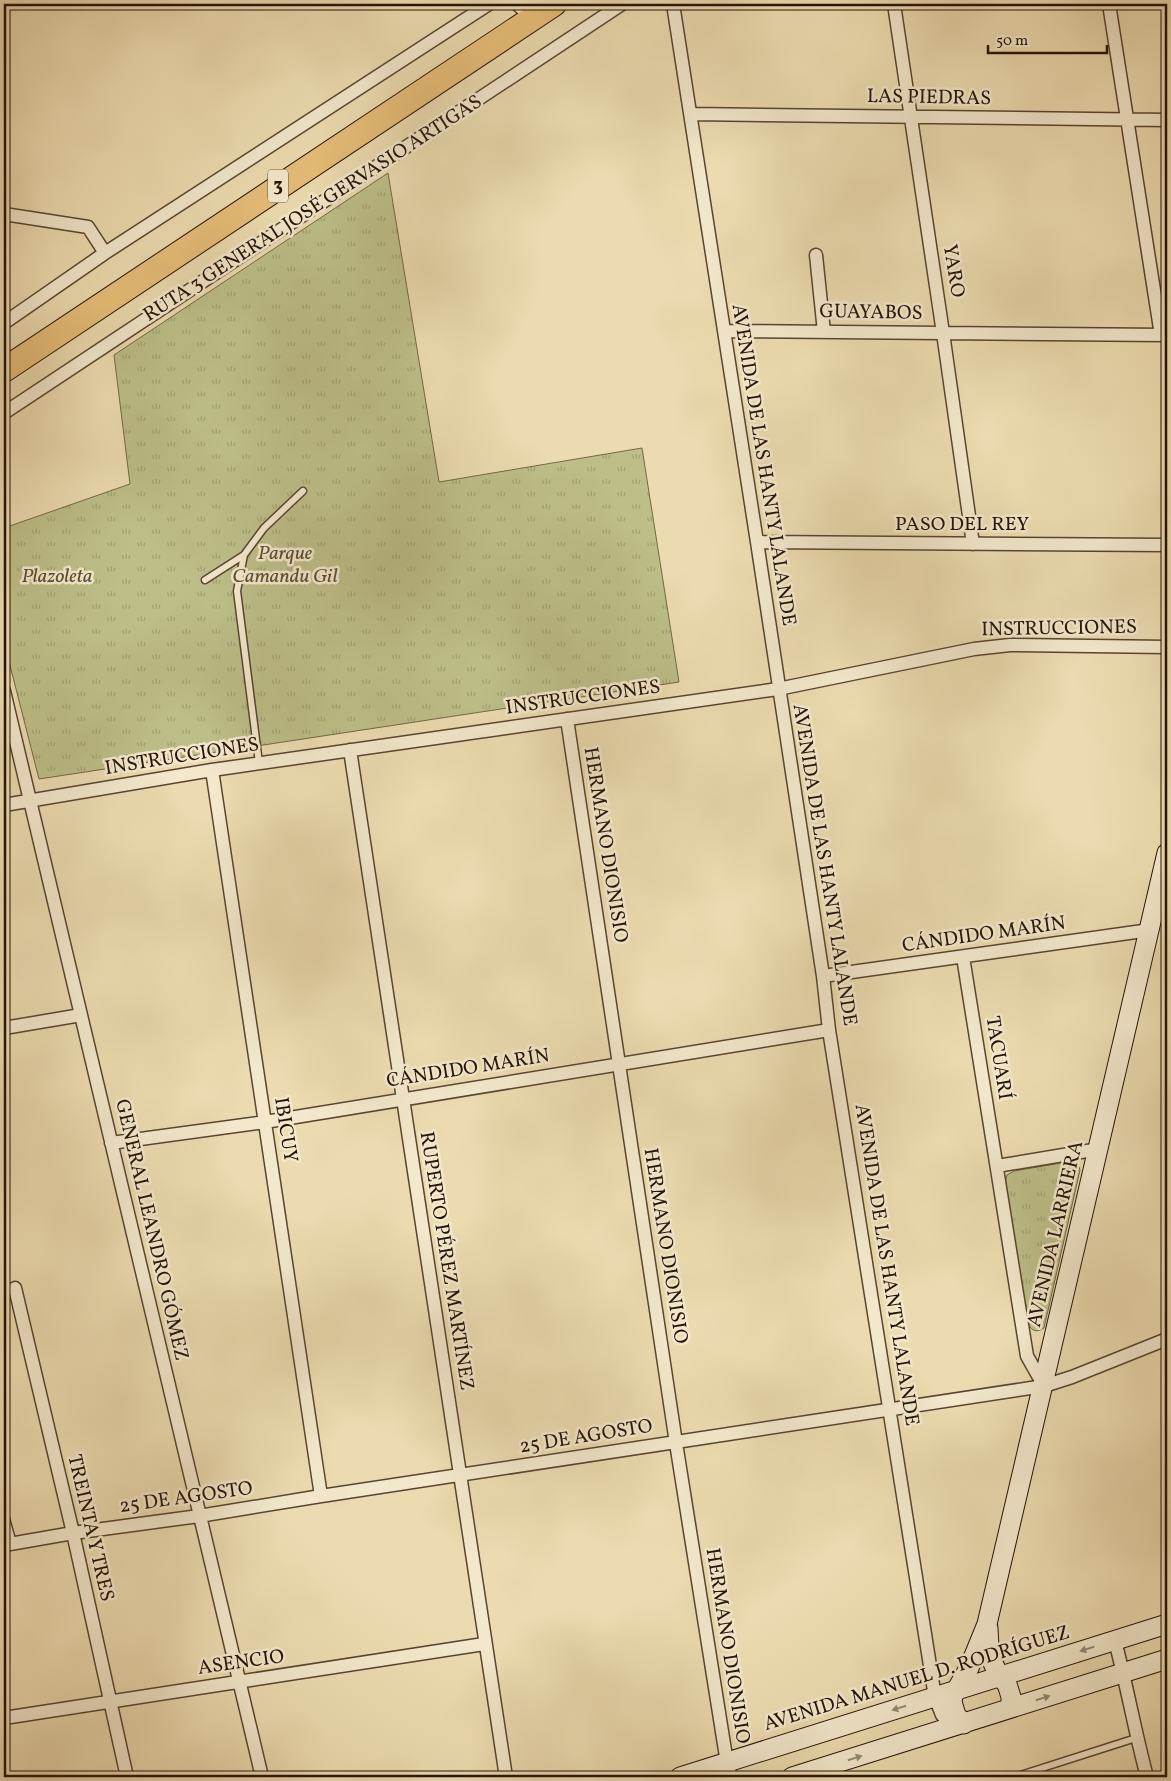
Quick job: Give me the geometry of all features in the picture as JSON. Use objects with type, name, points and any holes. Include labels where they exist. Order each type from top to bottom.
[{"type":"highway","name":"RUTA 3 GENERAL JOSÉ GERVASIO ARTIGAS","points":[[4,370],[525,11],[554,4]]},
{"type":"street","points":[[4,323],[105,253],[488,4]]},
{"type":"street","name":"RUTA 3 GENERAL JOSÉ GERVASIO ARTIGAS","points":[[4,413],[622,4]]},
{"type":"street","name":"AVENIDA DE LAS HANTY LALANDE","points":[[673,4],[758,542],[778,689],[830,1030],[936,1696],[942,1715],[958,1726]]},
{"type":"street","name":"YARO","points":[[894,4],[972,544]]},
{"type":"street","points":[[1109,4],[1164,335]]},
{"type":"street","name":"LAS PIEDRAS","points":[[691,114],[1167,120]]},
{"type":"street","points":[[4,214],[88,227],[105,253]]},
{"type":"street","points":[[816,255],[824,332]]},
{"type":"street","name":"GUAYABOS","points":[[724,331],[1164,335]]},
{"type":"street","name":"PASO DEL REY","points":[[758,542],[1167,545]]},
{"type":"street","name":"INSTRUCCIONES","points":[[4,805],[212,770],[778,689],[974,649],[1010,645],[1167,647]]},
{"type":"street","name":"GENERAL LEANDRO GÓMEZ","points":[[4,691],[262,1777]]},
{"type":"street","name":"HERMANO DIONISIO","points":[[567,719],[676,1443],[729,1770]]},
{"type":"street","name":"RUPERTO PÉREZ MARTÍNEZ","points":[[350,750],[484,1644],[506,1777]]},
{"type":"street","name":"IBICUY","points":[[212,770],[321,1496]]},
{"type":"street","name":"AVENIDA LARRIERA","points":[[956,1690],[969,1668],[987,1624],[1150,930],[1162,894],[1167,853]]},
{"type":"street","name":"CÁNDIDO MARÍN","points":[[823,976],[1150,930]]},
{"type":"street","name":"TACUARÍ","points":[[963,957],[1027,1356],[1044,1386]]},
{"type":"street","points":[[4,1028],[81,1015]]},
{"type":"street","name":"CÁNDIDO MARÍN","points":[[111,1143],[265,1122],[830,1030]]},
{"type":"street","points":[[997,1166],[1099,1149]]},
{"type":"street","name":"TREINTA Y TRES","points":[[15,1288],[73,1533],[127,1777]]},
{"type":"street","name":"25 DE AGOSTO","points":[[8,1544],[1044,1386],[1072,1377],[1167,1339]]},
{"type":"street","name":"AVENIDA LARRIERA","points":[[987,1624],[989,1647],[993,1663],[999,1676],[1007,1684],[1011,1697],[1011,1708]]},
{"type":"street","name":"AVENIDA MANUEL D. RODRÍGUEZ","points":[[680,1777],[729,1770],[936,1696],[1167,1624]]},
{"type":"street","points":[[1114,1641],[1146,1777]]},
{"type":"street","name":"ASENCIO","points":[[4,1718],[110,1700],[484,1644]]},
{"type":"street","points":[[792,1777],[1167,1659]]},
{"type":"street","points":[[956,1690],[952,1702],[958,1726]]},
{"type":"lane","points":[[205,580],[244,555],[264,528],[303,491]]},
{"type":"lane","points":[[244,555],[237,591],[259,763]]},
{"type":"lane","points":[[4,1512],[8,1544]]},
{"type":"lane","points":[[1014,1777],[1136,1738]]},
{"type":"green space","name":"Parque Camandu Gil","points":[[388,173],[439,482],[642,448],[679,682],[39,779],[4,642],[4,528],[130,484],[114,355]]},
{"type":"green space","points":[[1073,1161],[1078,1164],[1080,1170],[1044,1328],[1034,1330],[1028,1324],[1005,1182],[1007,1175],[1014,1171]]},
{"type":"park label","name":"Plazoleta","points":[[57,577]]}]
